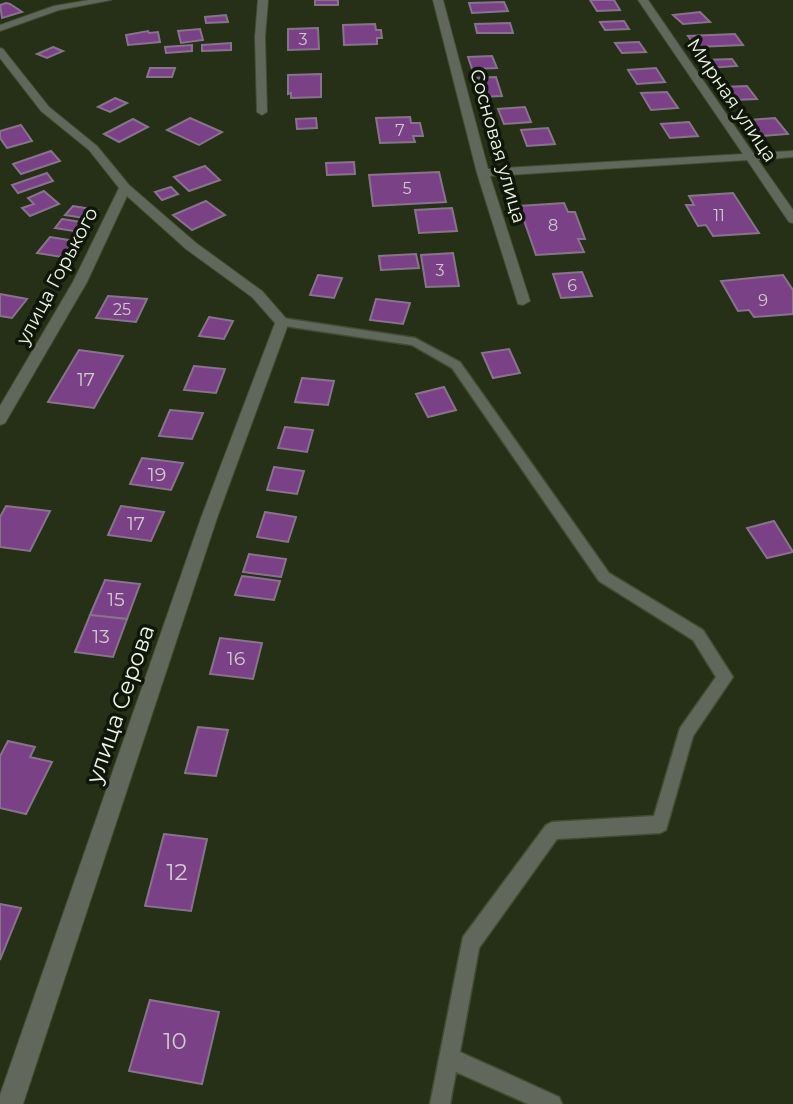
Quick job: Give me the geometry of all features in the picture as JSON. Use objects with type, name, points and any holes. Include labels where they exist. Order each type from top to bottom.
[{"type":"street","points":[[0,27],[57,8],[106,0]]},
{"type":"street","points":[[262,112],[260,37],[263,0]]},
{"type":"street","name":"Сосновая улица","points":[[439,0],[483,173],[523,301]]},
{"type":"street","name":"Мирная улица","points":[[643,0],[793,219]]},
{"type":"street","points":[[0,51],[45,109],[93,148],[125,188],[191,246],[257,294],[282,322]]},
{"type":"street","points":[[483,173],[793,154]]},
{"type":"street","name":"улица Горького","points":[[0,419],[79,282],[125,188]]},
{"type":"street","name":"улица Серова","points":[[10,1104],[209,517],[282,322]]},
{"type":"lane","points":[[282,322],[415,342],[456,365],[604,577],[698,635],[725,677],[686,733],[660,824],[552,831],[470,944],[440,1104]]},
{"type":"lane","points":[[449,1058],[552,1104]]},
{"type":"building","points":[[315,0],[338,0],[338,5],[315,5]]},
{"type":"building","points":[[590,0],[614,0],[620,10],[597,11]]},
{"type":"building","points":[[504,2],[508,11],[472,13],[469,3]]},
{"type":"building","points":[[6,3],[22,12],[2,18],[0,5]]},
{"type":"building","points":[[700,12],[710,22],[683,24],[673,15]]},
{"type":"building","points":[[226,15],[228,22],[206,23],[205,17]]},
{"type":"building","points":[[624,21],[629,29],[605,30],[600,22]]},
{"type":"building","points":[[510,23],[513,33],[477,33],[475,24]]},
{"type":"building","points":[[375,24],[376,30],[381,30],[382,38],[377,38],[377,44],[344,45],[343,25]]},
{"type":"building","points":[[318,28],[319,49],[288,50],[288,29]]},
{"type":"building","points":[[200,29],[203,40],[181,43],[178,31]]},
{"type":"building","points":[[158,32],[160,42],[128,45],[126,35]]},
{"type":"building","points":[[735,34],[743,45],[696,47],[688,36]]},
{"type":"building","points":[[639,42],[646,52],[622,53],[615,43]]},
{"type":"building","points":[[231,43],[231,50],[202,51],[202,45]]},
{"type":"building","points":[[192,45],[192,51],[166,53],[165,47]]},
{"type":"building","points":[[53,47],[63,51],[47,58],[37,54]]},
{"type":"building","points":[[492,56],[497,68],[472,69],[468,57]]},
{"type":"building","points":[[732,59],[737,66],[710,68],[705,60]]},
{"type":"building","points":[[150,68],[175,68],[172,77],[147,77]]},
{"type":"building","points":[[656,68],[665,82],[637,84],[628,70]]},
{"type":"building","points":[[321,74],[321,97],[291,98],[291,93],[288,94],[288,75]]},
{"type":"building","points":[[496,77],[502,96],[478,97],[472,78]]},
{"type":"building","points":[[747,86],[757,99],[733,100],[723,87]]},
{"type":"building","points":[[667,92],[678,108],[651,110],[641,93]]},
{"type":"building","points":[[115,98],[127,103],[110,112],[98,107]]},
{"type":"building","points":[[525,107],[531,122],[504,124],[498,109]]},
{"type":"building","points":[[410,117],[411,123],[420,123],[423,136],[413,136],[415,142],[380,143],[376,118]]},
{"type":"building","points":[[190,118],[222,132],[199,145],[167,130]]},
{"type":"building","points":[[316,118],[317,128],[297,129],[296,119]]},
{"type":"building","points":[[775,118],[788,134],[761,136],[749,120]]},
{"type":"building","points":[[133,119],[148,127],[119,142],[104,134]]},
{"type":"building","points":[[689,122],[698,136],[670,138],[661,124]]},
{"type":"building","points":[[21,125],[32,141],[7,148],[0,138],[0,131]]},
{"type":"building","points":[[548,128],[555,144],[527,146],[521,130]]},
{"type":"building","points":[[51,151],[60,161],[21,174],[13,164]]},
{"type":"building","points":[[354,162],[355,174],[327,175],[326,163]]},
{"type":"building","points":[[205,166],[220,180],[189,191],[174,177]]},
{"type":"building","points":[[439,172],[446,202],[373,206],[369,175]]},
{"type":"building","points":[[47,173],[53,181],[18,193],[12,185]]},
{"type":"building","points":[[171,187],[178,194],[162,200],[155,192]]},
{"type":"building","points":[[44,191],[59,204],[30,216],[22,208],[34,204],[28,198]]},
{"type":"building","points":[[733,193],[759,233],[713,236],[706,225],[698,226],[686,205],[694,205],[689,196]]},
{"type":"building","points":[[206,201],[225,215],[192,230],[173,215]]},
{"type":"building","points":[[564,203],[568,212],[575,212],[585,239],[578,239],[584,252],[536,255],[519,206]]},
{"type":"building","points":[[73,206],[97,210],[90,219],[65,215]]},
{"type":"building","points":[[452,208],[457,231],[419,233],[415,210]]},
{"type":"building","points":[[62,219],[87,223],[80,232],[55,228]]},
{"type":"building","points":[[50,237],[75,241],[62,257],[37,253]]},
{"type":"building","points":[[453,253],[459,286],[426,287],[421,255]]},
{"type":"building","points":[[416,254],[419,268],[381,270],[379,256]]},
{"type":"building","points":[[582,272],[592,296],[561,298],[553,274]]},
{"type":"building","points":[[318,275],[342,278],[334,298],[310,295]]},
{"type":"building","points":[[783,275],[793,290],[793,314],[754,317],[749,310],[738,311],[721,281]]},
{"type":"building","points":[[0,294],[27,299],[12,318],[0,316]]},
{"type":"building","points":[[108,296],[147,299],[136,322],[96,318]]},
{"type":"building","points":[[376,299],[410,303],[403,324],[370,320]]},
{"type":"building","points":[[209,317],[233,321],[224,339],[199,336]]},
{"type":"building","points":[[509,349],[520,373],[493,378],[482,353]]},
{"type":"building","points":[[79,350],[123,356],[94,408],[48,402]]},
{"type":"building","points":[[194,366],[225,369],[216,393],[184,390]]},
{"type":"building","points":[[302,378],[334,381],[328,405],[295,402]]},
{"type":"building","points":[[444,387],[456,410],[428,417],[416,394]]},
{"type":"building","points":[[170,410],[203,413],[192,439],[159,436]]},
{"type":"building","points":[[285,427],[313,430],[307,452],[278,448]]},
{"type":"building","points":[[142,458],[183,463],[171,490],[130,484]]},
{"type":"building","points":[[274,467],[304,471],[297,494],[267,490]]},
{"type":"building","points":[[6,506],[50,511],[30,551],[0,547],[0,517]]},
{"type":"building","points":[[121,506],[164,512],[151,541],[108,535]]},
{"type":"building","points":[[265,512],[296,517],[288,542],[257,537]]},
{"type":"building","points":[[774,521],[793,552],[767,558],[747,528]]},
{"type":"building","points":[[249,554],[286,559],[281,577],[243,572]]},
{"type":"building","points":[[242,576],[280,581],[274,600],[235,595]]},
{"type":"building","points":[[105,580],[140,584],[127,619],[90,615]]},
{"type":"building","points":[[90,615],[127,619],[113,657],[75,652]]},
{"type":"building","points":[[220,638],[262,643],[253,679],[210,674]]},
{"type":"building","points":[[198,727],[228,730],[216,776],[185,773]]},
{"type":"building","points":[[8,741],[35,747],[30,757],[52,762],[26,814],[0,808],[0,756]]},
{"type":"building","points":[[164,834],[207,839],[191,911],[145,906]]},
{"type":"building","points":[[0,904],[21,908],[0,960]]},
{"type":"building","points":[[150,1000],[219,1012],[202,1084],[129,1071]]}]
